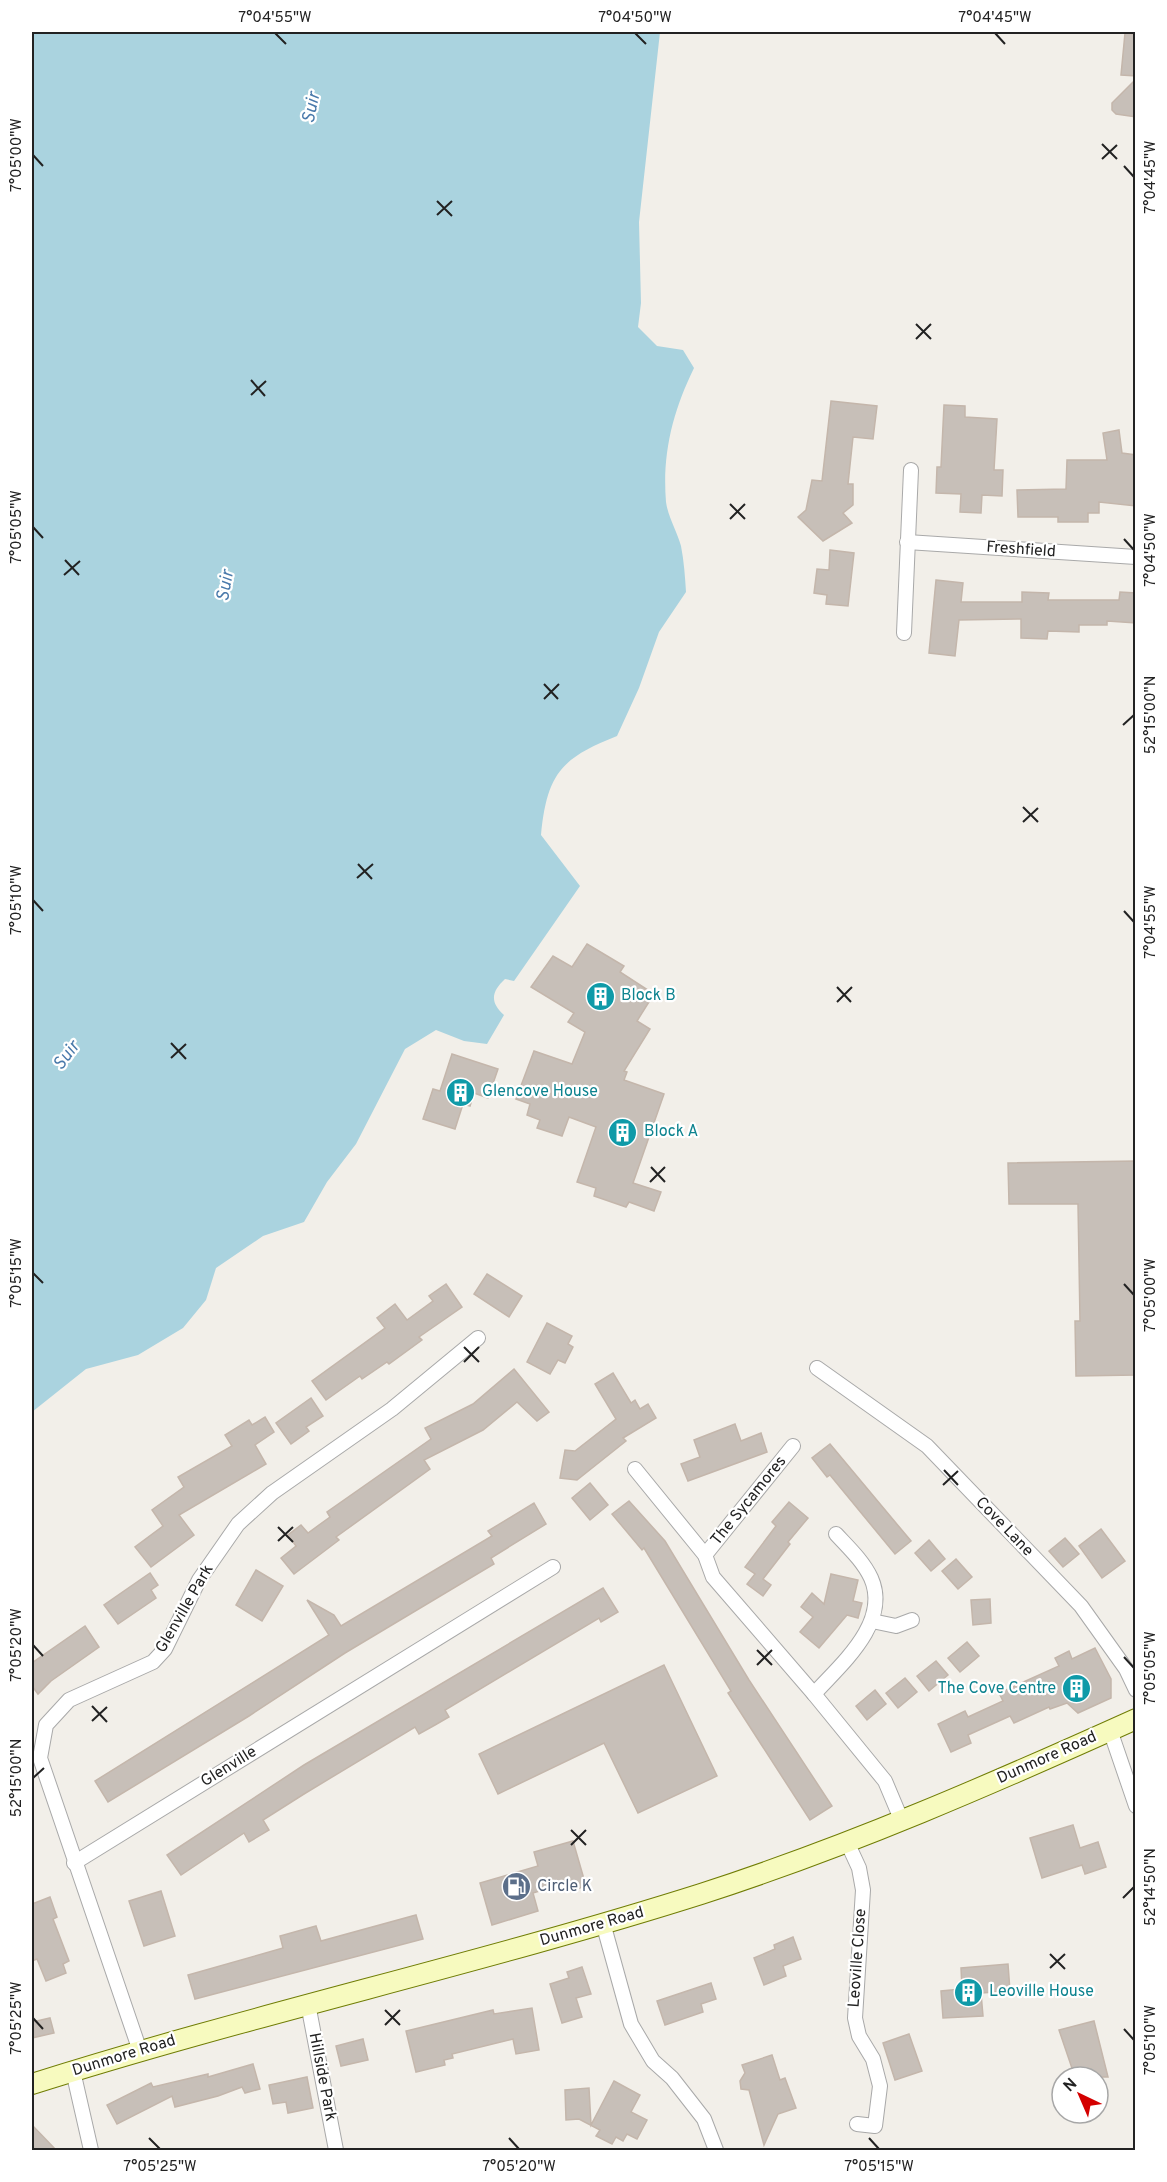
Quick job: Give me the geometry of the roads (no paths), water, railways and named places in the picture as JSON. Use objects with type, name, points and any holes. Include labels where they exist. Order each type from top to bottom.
[{"type":"main road","name":"Dunmore Road","points":[[32,2084],[140,2051],[603,1923],[728,1885],[847,1842],[1136,1719]]},
{"type":"street","points":[[904,633],[912,470]]},
{"type":"street","name":"Freshfield","points":[[907,542],[1136,557]]},
{"type":"street","name":"Glenville Park","points":[[74,1863],[40,1758],[46,1725],[69,1700],[153,1662],[175,1634],[199,1581],[238,1524],[272,1492],[392,1409],[478,1338]]},
{"type":"street","name":"Cove Lane","points":[[817,1368],[927,1446],[1081,1606],[1126,1669],[1136,1690]]},
{"type":"street","name":"The Sycamores","points":[[705,1555],[793,1446]]},
{"type":"street","name":"The Sycamores","points":[[635,1469],[705,1555],[713,1577],[885,1781],[901,1819]]},
{"type":"street","points":[[814,1694],[858,1645],[872,1621],[875,1601],[872,1580],[858,1558],[836,1534]]},
{"type":"street","name":"Glenville","points":[[74,1863],[553,1567]]},
{"type":"street","points":[[872,1621],[896,1626],[912,1620]]},
{"type":"street","points":[[1110,1730],[1136,1806]]},
{"type":"street","name":"Leoville Close","points":[[847,1842],[859,1868],[863,1890],[855,2018],[859,2036],[873,2059],[880,2086],[876,2126],[857,2124]]},
{"type":"street","points":[[74,1863],[140,2051]]},
{"type":"street","points":[[603,1923],[631,2024],[653,2061],[672,2078],[704,2119],[716,2151]]},
{"type":"street","name":"Hillside Park","points":[[308,2004],[336,2151]]},
{"type":"street","points":[[73,2071],[91,2151]]},
{"type":"water","name":"Suir","points":[[32,32],[660,32],[639,222],[641,303],[638,327],[657,346],[683,350],[694,368],[675,416],[668,449],[665,484],[666,502],[681,546],[686,592],[659,632],[639,688],[617,736],[582,752],[560,771],[553,783],[541,835],[580,886],[514,981],[505,979],[497,988],[494,1001],[504,1015],[487,1044],[464,1041],[436,1030],[405,1049],[356,1144],[327,1182],[304,1222],[263,1236],[216,1268],[206,1300],[183,1328],[138,1355],[86,1369],[32,1412]]},
{"type":"place","name":"Block B","points":[[600,996]]},
{"type":"place","name":"Glencove House","points":[[461,1092]]},
{"type":"place","name":"Block A","points":[[623,1132]]},
{"type":"place","name":"The Cove Centre","points":[[1077,1689]]},
{"type":"place","name":"Circle K","points":[[516,1887]]},
{"type":"place","name":"Leoville House","points":[[968,1992]]}]
